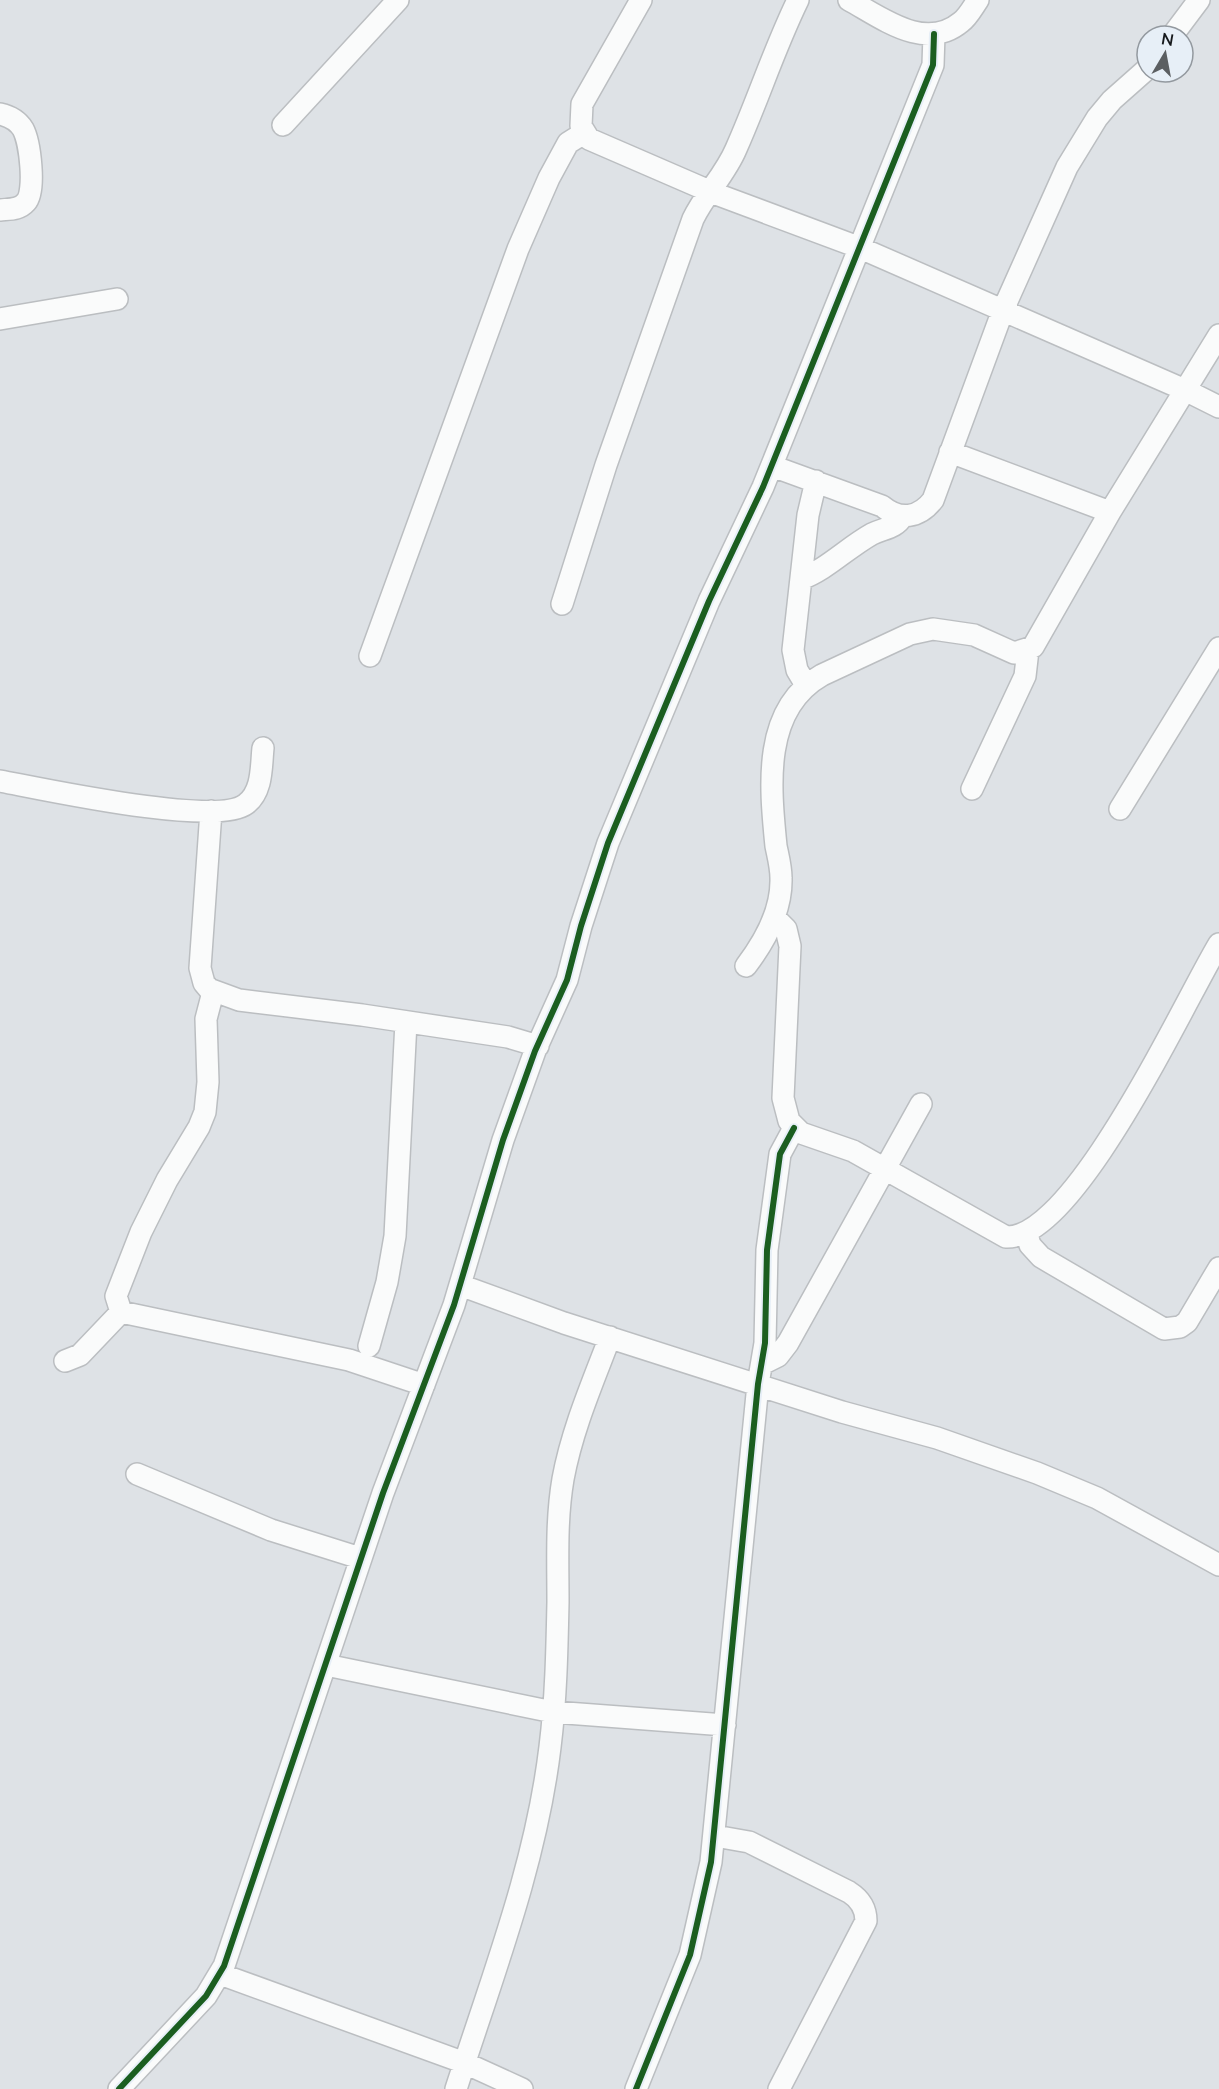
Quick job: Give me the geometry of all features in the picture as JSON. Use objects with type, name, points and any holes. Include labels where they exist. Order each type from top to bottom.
[{"type":"street","points":[[283,125],[398,0]]},
{"type":"street","points":[[641,0],[582,104],[580,119],[584,133],[596,144],[708,190],[858,247],[1219,407]]},
{"type":"street","points":[[562,604],[693,219],[708,190],[725,172],[736,150],[776,46],[798,0]]},
{"type":"street","points":[[849,0],[901,29],[912,33],[934,34],[963,21],[978,0]]},
{"type":"street","points":[[1181,24],[1199,0]]},
{"type":"street","points":[[119,2089],[207,1996],[220,1974],[326,1665],[360,1558],[424,1385],[441,1346],[499,1151],[538,1046],[564,988],[594,884],[629,787],[709,601],[772,466],[933,65],[934,34]]},
{"type":"street","points":[[772,466],[903,516],[920,513],[927,507],[1003,310],[1076,150],[1112,100],[1135,80]]},
{"type":"street","points":[[0,114],[17,122],[25,134],[32,188],[23,205],[12,210],[0,210]]},
{"type":"street","points":[[370,656],[518,249],[549,178],[568,143],[584,133]]},
{"type":"street","points":[[0,319],[117,299]]},
{"type":"street","points":[[746,966],[757,951],[774,917],[782,877],[773,795],[776,736],[785,711],[806,685],[822,675],[921,631],[960,631],[987,640],[1006,651],[1028,650],[1038,642],[1110,512],[1219,335]]},
{"type":"street","points":[[950,452],[1110,512]]},
{"type":"street","points":[[806,685],[796,670],[793,650],[808,515],[816,481]]},
{"type":"street","points":[[801,579],[812,575],[859,541],[891,528],[903,516]]},
{"type":"street","points":[[1120,809],[1219,648]]},
{"type":"street","points":[[972,789],[1024,676],[1028,650]]},
{"type":"street","points":[[0,782],[176,810],[208,811],[240,807],[252,798],[259,784],[263,748]]},
{"type":"street","points":[[208,811],[200,968],[204,983],[213,992],[239,1000],[319,1008],[508,1037],[538,1046]]},
{"type":"street","points":[[774,917],[786,929],[790,946],[783,1098],[786,1114],[794,1128],[808,1137],[839,1145],[884,1168],[999,1235],[1013,1237],[1027,1233],[1065,1196],[1112,1135],[1149,1074],[1219,944]]},
{"type":"street","points":[[121,1312],[116,1296],[141,1232],[205,1112],[208,1082],[206,1019],[213,992]]},
{"type":"street","points":[[369,1346],[387,1282],[395,1236],[406,1022]]},
{"type":"street","points":[[760,1374],[788,1343],[921,1104]]},
{"type":"street","points":[[636,2089],[690,1955],[715,1836],[766,1323],[767,1250],[780,1154],[794,1128]]},
{"type":"street","points":[[1027,1233],[1030,1245],[1041,1257],[1164,1329],[1180,1327],[1187,1322],[1219,1268]]},
{"type":"street","points":[[460,1285],[610,1337],[760,1374],[842,1412],[937,1438],[1037,1473],[1097,1498],[1219,1565]]},
{"type":"street","points":[[64,1361],[80,1355],[121,1312]]},
{"type":"street","points":[[121,1312],[349,1360],[424,1385]]},
{"type":"street","points":[[456,2089],[529,1860],[545,1783],[557,1656],[557,1544],[563,1481],[575,1430],[610,1337]]},
{"type":"street","points":[[137,1474],[271,1530],[360,1558]]},
{"type":"street","points":[[326,1665],[553,1712],[725,1725]]},
{"type":"street","points":[[715,1836],[749,1842],[849,1892],[860,1900],[866,1914],[866,1921],[779,2089]]},
{"type":"street","points":[[220,1974],[465,2063],[522,2089]]},
{"type":"cycle path","points":[[119,2089],[206,1996],[224,1966],[383,1493],[454,1305],[503,1140],[535,1051],[567,980],[581,926],[608,843],[709,601],[763,487],[933,65],[934,34]]},
{"type":"cycle path","points":[[636,2089],[690,1955],[711,1862],[758,1384],[765,1343],[767,1250],[780,1154],[794,1128]]}]
